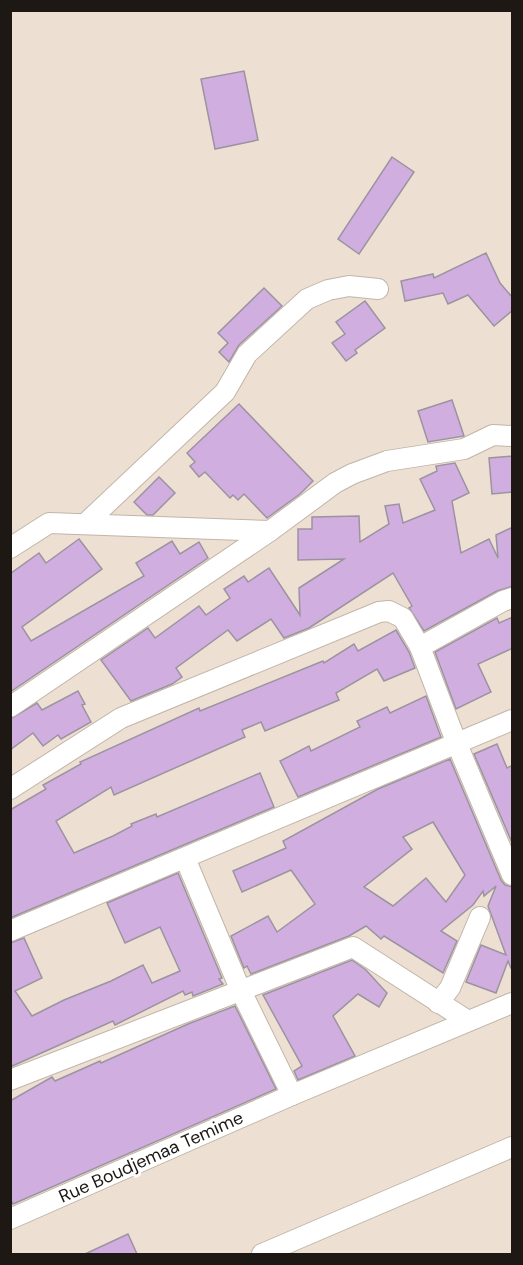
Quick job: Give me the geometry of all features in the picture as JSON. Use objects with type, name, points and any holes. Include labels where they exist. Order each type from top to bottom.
[{"type":"street","points":[[85,524],[225,392],[247,354],[307,299],[328,290],[349,286],[378,289]]},
{"type":"street","points":[[10,706],[270,531],[335,483],[387,461],[464,449],[494,435],[513,436]]},
{"type":"street","points":[[10,548],[49,523],[270,531]]},
{"type":"street","points":[[420,646],[503,601],[513,598]]},
{"type":"street","points":[[10,789],[121,718],[379,612],[389,611],[399,615],[406,622],[420,646],[457,744],[513,875]]},
{"type":"street","points":[[10,931],[513,720]]},
{"type":"street","points":[[185,858],[240,989],[292,1095]]},
{"type":"street","points":[[438,1002],[450,988],[480,917]]},
{"type":"street","points":[[10,1080],[353,947],[468,1021]]},
{"type":"street","name":"Rue Boudjemaa Temime","points":[[10,1219],[292,1095],[513,1003]]},
{"type":"street","points":[[262,1254],[513,1147]]},
{"type":"building","points":[[244,71],[258,140],[215,149],[201,79]]},
{"type":"building","points":[[392,157],[414,172],[359,254],[338,239]]},
{"type":"building","points":[[486,253],[500,283],[513,298],[513,310],[494,326],[468,295],[448,304],[443,293],[405,301],[401,281],[433,274],[434,278]]},
{"type":"building","points":[[264,288],[282,306],[239,345],[229,362],[219,352],[228,343],[218,333]]},
{"type":"building","points":[[365,301],[385,328],[355,350],[357,353],[346,361],[332,343],[345,334],[336,322]]},
{"type":"building","points":[[452,400],[464,436],[428,442],[418,411]]},
{"type":"building","points":[[239,404],[313,481],[300,494],[267,518],[244,494],[238,500],[233,495],[230,498],[205,472],[199,477],[190,466],[195,462],[187,453]]},
{"type":"building","points":[[513,456],[513,492],[492,494],[489,458]]},
{"type":"building","points":[[455,463],[469,493],[452,501],[461,553],[489,539],[498,558],[496,535],[513,527],[513,586],[497,591],[424,631],[409,608],[412,606],[393,573],[309,628],[284,638],[271,619],[237,641],[228,630],[176,668],[182,677],[172,684],[131,701],[101,660],[148,628],[155,638],[199,606],[206,615],[230,598],[224,589],[244,576],[248,582],[269,568],[300,615],[299,588],[344,559],[298,560],[298,529],[312,529],[312,517],[359,516],[360,542],[389,524],[385,506],[399,504],[403,523],[435,510],[420,479],[437,471],[436,466]]},
{"type":"building","points":[[159,477],[175,493],[153,515],[147,515],[134,502]]},
{"type":"building","points":[[79,539],[102,569],[22,627],[31,641],[144,576],[136,563],[172,541],[180,554],[199,542],[208,558],[10,692],[10,574],[39,553],[46,563]]},
{"type":"building","points":[[513,617],[513,648],[478,664],[491,692],[456,709],[435,652],[497,618],[499,623]]},
{"type":"building","points":[[396,630],[415,668],[384,681],[377,669],[336,693],[339,700],[265,731],[261,722],[242,730],[245,737],[114,795],[111,787],[56,821],[74,853],[113,836],[132,826],[131,824],[156,814],[157,817],[260,773],[274,807],[10,918],[10,810],[46,789],[43,785],[81,764],[80,762],[199,708],[200,711],[323,661],[324,663],[354,644],[358,651]]},
{"type":"building","points":[[78,691],[91,722],[61,739],[58,735],[43,746],[33,733],[10,750],[10,719],[37,703],[42,710]]},
{"type":"building","points":[[426,696],[441,737],[298,797],[280,761],[309,746],[311,751],[360,727],[357,721],[387,707],[390,713]]},
{"type":"building","points":[[497,744],[507,768],[513,765],[513,845],[474,754]]},
{"type":"building","points":[[450,759],[501,880],[505,885],[513,887],[513,967],[511,968],[508,961],[496,993],[466,982],[481,945],[506,955],[488,906],[496,886],[484,896],[483,891],[473,905],[441,931],[457,941],[443,973],[384,936],[381,939],[366,926],[349,936],[251,974],[247,966],[244,968],[231,936],[268,916],[277,932],[315,904],[291,870],[242,892],[233,871],[286,848],[283,841],[378,789]],"holes":[[[433,822],[465,875],[446,902],[426,878],[393,906],[364,887],[412,849],[403,837]]]},
{"type":"building","points":[[178,873],[222,978],[219,979],[223,984],[193,996],[192,992],[185,995],[183,991],[115,1025],[113,1021],[10,1067],[10,943],[24,938],[42,978],[15,991],[32,1016],[143,965],[152,983],[180,971],[160,927],[125,943],[107,903]]},
{"type":"building","points":[[352,960],[366,970],[387,993],[379,1007],[358,994],[333,1016],[355,1056],[298,1080],[294,1071],[302,1066],[263,995]]},
{"type":"building","points":[[235,1006],[276,1089],[13,1204],[10,1199],[10,1101],[52,1077],[55,1081]]},
{"type":"building","points":[[128,1234],[137,1254],[85,1254]]}]
